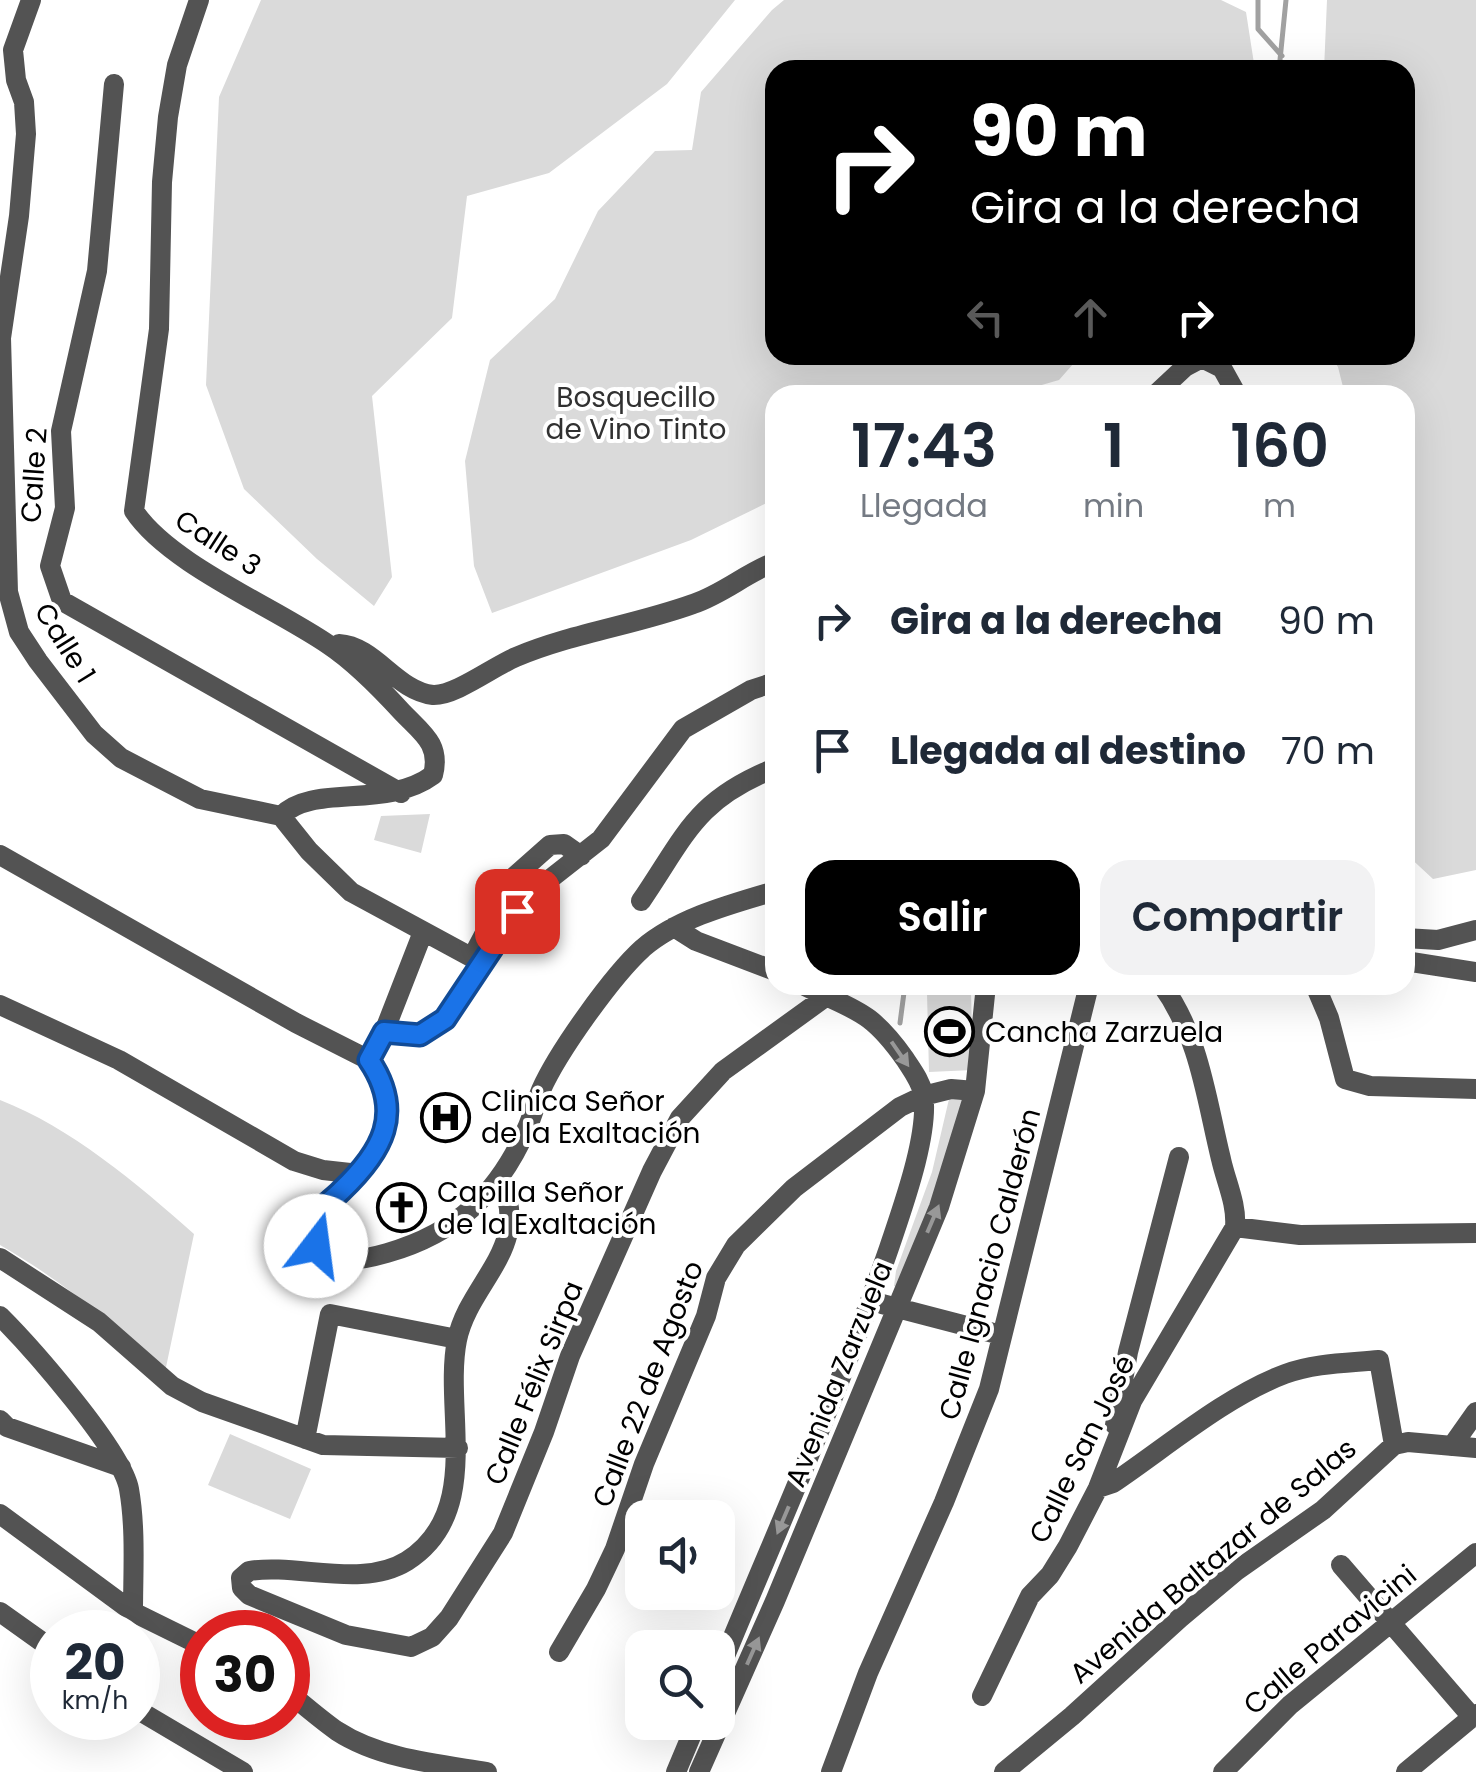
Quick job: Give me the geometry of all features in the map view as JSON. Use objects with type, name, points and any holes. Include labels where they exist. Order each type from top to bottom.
[{"type":"street","name":"Calle 1","points":[[31,0],[12,50],[24,102],[24,168],[1,338],[8,592],[14,619],[63,694],[94,734],[121,758],[200,800],[281,816]]},
{"type":"street","name":"Calle 3","points":[[199,0],[177,65],[168,117],[162,182],[159,329],[134,511],[160,542],[330,646],[385,693],[430,739],[436,749],[432,775],[401,793]]},
{"type":"street","name":"Calle 2","points":[[114,84],[97,271],[61,431],[65,508],[50,566],[62,601],[401,793]]},
{"type":"street","points":[[0,99],[24,102]]},
{"type":"street","points":[[1166,385],[1189,365]]},
{"type":"street","points":[[1216,365],[1231,385]]},
{"type":"street","points":[[330,646],[347,644],[407,686],[419,692],[443,694],[516,657],[596,629],[708,599],[765,570]]},
{"type":"street","points":[[384,1032],[420,1035],[445,1019],[515,876],[550,845],[564,844],[582,856],[601,839],[683,729],[765,685]]},
{"type":"street","points":[[641,902],[701,811],[716,798],[765,772]]},
{"type":"street","points":[[401,793],[329,798],[288,808],[281,816],[309,852],[351,892],[477,960]]},
{"type":"street","points":[[0,855],[296,1023],[369,1060],[385,1098],[386,1127],[373,1157],[313,1219],[316,1246],[329,1256],[358,1262],[442,1231],[482,1202],[527,1128],[541,1090],[598,1001],[642,948],[674,928],[765,895]]},
{"type":"street","points":[[674,928],[696,941],[765,967]]},
{"type":"street","points":[[1415,939],[1438,940],[1476,930]]},
{"type":"street","points":[[369,1060],[423,932]]},
{"type":"street","points":[[1415,963],[1476,972]]},
{"type":"street","name":"Calle Félix Sirpa","points":[[458,1448],[450,1501],[436,1531],[409,1560],[366,1572],[255,1570],[242,1576],[242,1588],[270,1606],[346,1635],[411,1647],[432,1638],[503,1533],[570,1356],[652,1171],[680,1118],[723,1070],[828,995]]},
{"type":"street","points":[[839,995],[875,1021],[918,1079],[923,1096],[951,1090],[975,1091]]},
{"type":"street","name":"Avenida Zarzuela","points":[[698,1772],[775,1601],[939,1207],[975,1091],[985,995]]},
{"type":"street","name":"Calle Ignacio Calderón","points":[[831,1772],[868,1673],[989,1390],[1087,995]]},
{"type":"street","points":[[1168,995],[1200,1064],[1232,1195],[1234,1227],[1300,1234],[1476,1233]]},
{"type":"street","points":[[1320,995],[1330,1018],[1345,1079],[1370,1086],[1476,1089]]},
{"type":"street","points":[[0,1005],[119,1060],[294,1161],[358,1174]]},
{"type":"street","name":"Avenida Zarzuela","points":[[735,1633],[871,1299],[906,1197],[919,1139],[923,1096]]},
{"type":"street","name":"Calle 22 de Agosto","points":[[559,1652],[596,1590],[615,1548],[644,1464],[728,1256],[794,1188],[889,1115],[923,1096]]},
{"type":"street","points":[[1120,1430],[1114,1416],[1178,1157]]},
{"type":"street","points":[[0,1258],[99,1322],[172,1386],[202,1402],[323,1445],[458,1448],[458,1339],[504,1250],[508,1205],[499,1178]]},
{"type":"street","name":"Calle San José","points":[[982,1696],[1030,1596],[1050,1575],[1098,1488],[1120,1430],[1154,1361],[1234,1227]]},
{"type":"street","points":[[871,1299],[1002,1335]]},
{"type":"street","points":[[305,1439],[330,1314],[458,1339]]},
{"type":"street","points":[[0,1316],[105,1440],[121,1467],[129,1486],[133,1532],[133,1610]]},
{"type":"street","points":[[1098,1488],[1112,1484],[1230,1404],[1284,1374],[1307,1368],[1378,1360],[1394,1445]]},
{"type":"street","points":[[1452,1446],[1476,1412]]},
{"type":"street","points":[[0,1420],[7,1427],[121,1467]]},
{"type":"street","name":"Avenida Baltazar de Salas","points":[[1004,1772],[1236,1571],[1322,1510],[1394,1445],[1408,1442],[1476,1448]]},
{"type":"street","points":[[0,1514],[130,1610]]},
{"type":"street","name":"Calle Paravicini","points":[[1223,1772],[1290,1705],[1476,1552]]},
{"type":"street","points":[[1341,1565],[1474,1716],[1430,1765],[1406,1772]]},
{"type":"street","points":[[2,1610],[30,1631]]},
{"type":"street","points":[[310,1709],[339,1732],[372,1748],[487,1772]]},
{"type":"street","points":[[160,1723],[243,1772]]},
{"type":"street","points":[[676,1772],[689,1740]]},
{"type":"green space","points":[[261,0],[735,0],[667,84],[549,173],[467,196],[452,318],[372,396],[392,577],[374,606],[317,559],[244,489],[206,385],[219,97]]},
{"type":"green space","name":"Bosquecillo de Vino Tinto","points":[[784,0],[1221,0],[1246,12],[1253,60],[765,60],[765,365],[1072,365],[1059,380],[1042,385],[765,385],[765,504],[691,540],[492,613],[474,566],[465,461],[490,360],[555,299],[598,211],[655,151],[692,150],[701,92]]},
{"type":"green space","points":[[1327,0],[1476,0],[1476,870],[1433,879],[1415,862],[1415,385],[1342,385],[1337,365],[1415,365],[1415,60],[1324,60]]},
{"type":"green space","points":[[430,814],[421,853],[374,840],[381,816]]},
{"type":"green space","name":"Cancha Zarzuela","points":[[927,995],[971,995],[973,1070],[929,1072]]},
{"type":"green space","points":[[959,1096],[967,1101],[902,1289],[894,1286],[896,1271],[932,1172],[949,1099]]},
{"type":"green space","points":[[0,1100],[77,1141],[194,1234],[165,1372],[86,1303],[0,1245]]},
{"type":"green space","points":[[230,1434],[311,1469],[290,1519],[208,1485]]},
{"type":"waterway","points":[[1258,0],[1258,29],[1282,56]]},
{"type":"waterway","points":[[1280,60],[1286,0]]},
{"type":"waterway","points":[[900,1023],[904,995]]},
{"type":"place","name":"Cancha Zarzuela","points":[[950,1032]]},
{"type":"place","name":"Clinica Señor de la Exaltación","points":[[446,1117]]},
{"type":"place","name":"Capilla Señor de la Exaltación","points":[[402,1208]]},
{"type":"route","points":[[316,1246],[313,1219],[373,1157],[386,1127],[382,1084],[369,1060],[384,1032],[420,1035],[445,1019],[517,911]]}]
